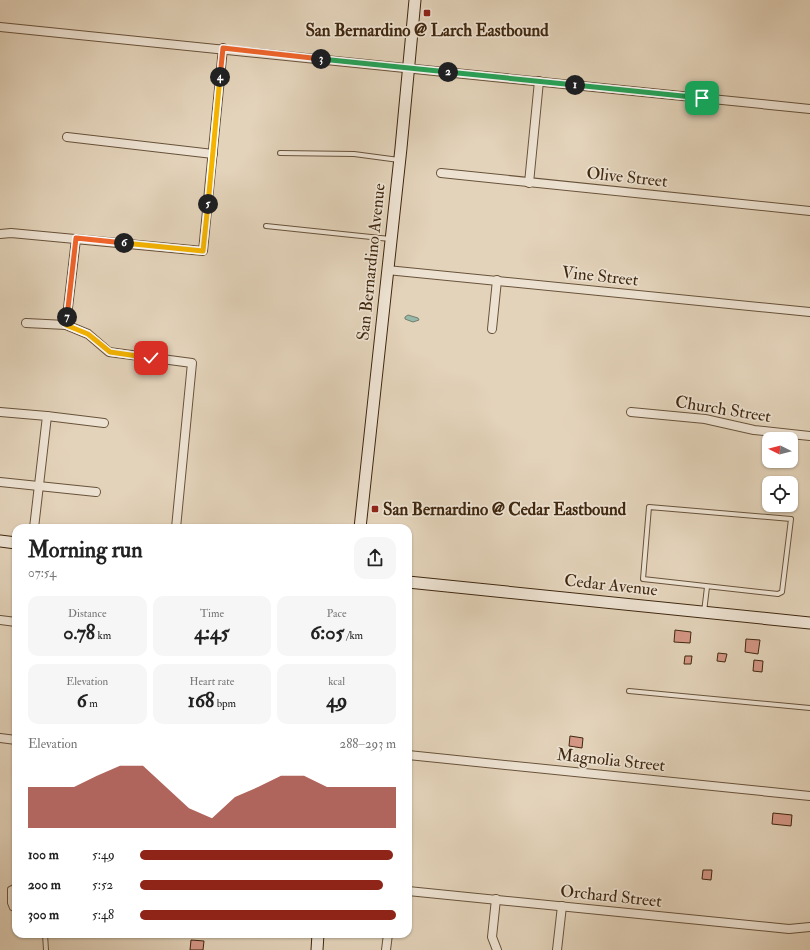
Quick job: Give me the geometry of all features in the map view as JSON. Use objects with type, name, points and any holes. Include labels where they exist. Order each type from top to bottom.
[{"type":"main road","name":"San Bernardino Avenue","points":[[360,524],[415,0]]},
{"type":"main road","points":[[0,541],[12,542]]},
{"type":"main road","name":"Cedar Avenue","points":[[412,582],[810,623]]},
{"type":"main road","points":[[317,950],[318,938]]},
{"type":"street","points":[[0,27],[223,48],[810,109]]},
{"type":"street","points":[[0,234],[11,233],[76,238],[203,251],[223,48]]},
{"type":"street","points":[[529,182],[539,81]]},
{"type":"street","points":[[67,137],[213,154]]},
{"type":"street","name":"Olive Street","points":[[441,173],[810,211]]},
{"type":"street","points":[[66,325],[76,238]]},
{"type":"street","name":"Vine Street","points":[[387,270],[810,312]]},
{"type":"street","points":[[492,329],[497,280]]},
{"type":"street","points":[[26,323],[66,325],[88,334],[110,352],[192,363],[176,524]]},
{"type":"street","points":[[0,412],[104,423]]},
{"type":"street","name":"Church Street","points":[[631,412],[705,419],[754,430],[810,436]]},
{"type":"street","points":[[34,524],[47,416]]},
{"type":"street","points":[[0,482],[96,492]]},
{"type":"street","points":[[0,620],[12,622]]},
{"type":"street","points":[[0,738],[12,740]]},
{"type":"street","name":"Magnolia Street","points":[[412,755],[810,796]]},
{"type":"street","name":"Orchard Street","points":[[412,891],[789,929],[810,927]]},
{"type":"street","points":[[496,899],[492,937],[497,950]]},
{"type":"street","points":[[557,950],[562,906]]},
{"type":"street","points":[[386,950],[388,938]]},
{"type":"lane","points":[[280,153],[354,154],[399,160]]},
{"type":"lane","points":[[266,226],[391,240]]},
{"type":"lane","points":[[649,507],[792,519],[782,592],[778,594],[707,587],[643,579],[649,507]]},
{"type":"lane","points":[[704,612],[707,587]]},
{"type":"lane","points":[[629,692],[810,708]]},
{"type":"lane","points":[[12,888],[10,889],[10,903],[12,908]]},
{"type":"lane","points":[[45,938],[46,950]]},
{"type":"shaded area","points":[[408,315],[418,318],[419,320],[413,322],[405,319]]},
{"type":"building","points":[[675,630],[691,632],[690,643],[674,642]]},
{"type":"building","points":[[746,639],[760,640],[758,654],[745,652]]},
{"type":"building","points":[[718,653],[727,654],[725,662],[717,661]]},
{"type":"building","points":[[685,656],[692,656],[691,664],[684,664]]},
{"type":"building","points":[[754,660],[763,661],[762,672],[753,671]]},
{"type":"building","points":[[570,736],[583,738],[582,748],[569,746]]},
{"type":"building","points":[[773,813],[792,815],[791,826],[772,824]]},
{"type":"building","points":[[703,870],[712,870],[711,880],[702,879]]},
{"type":"building","points":[[191,940],[204,941],[203,950],[190,950]]},
{"type":"place","name":"San Bernardino @ Larch Eastbound","points":[[427,13]]},
{"type":"place","name":"San Bernardino @ Cedar Eastbound","points":[[375,509]]},
{"type":"route","points":[[151,358],[110,352],[88,334],[66,325],[76,238],[203,251],[223,48],[286,56],[702,98]]}]
